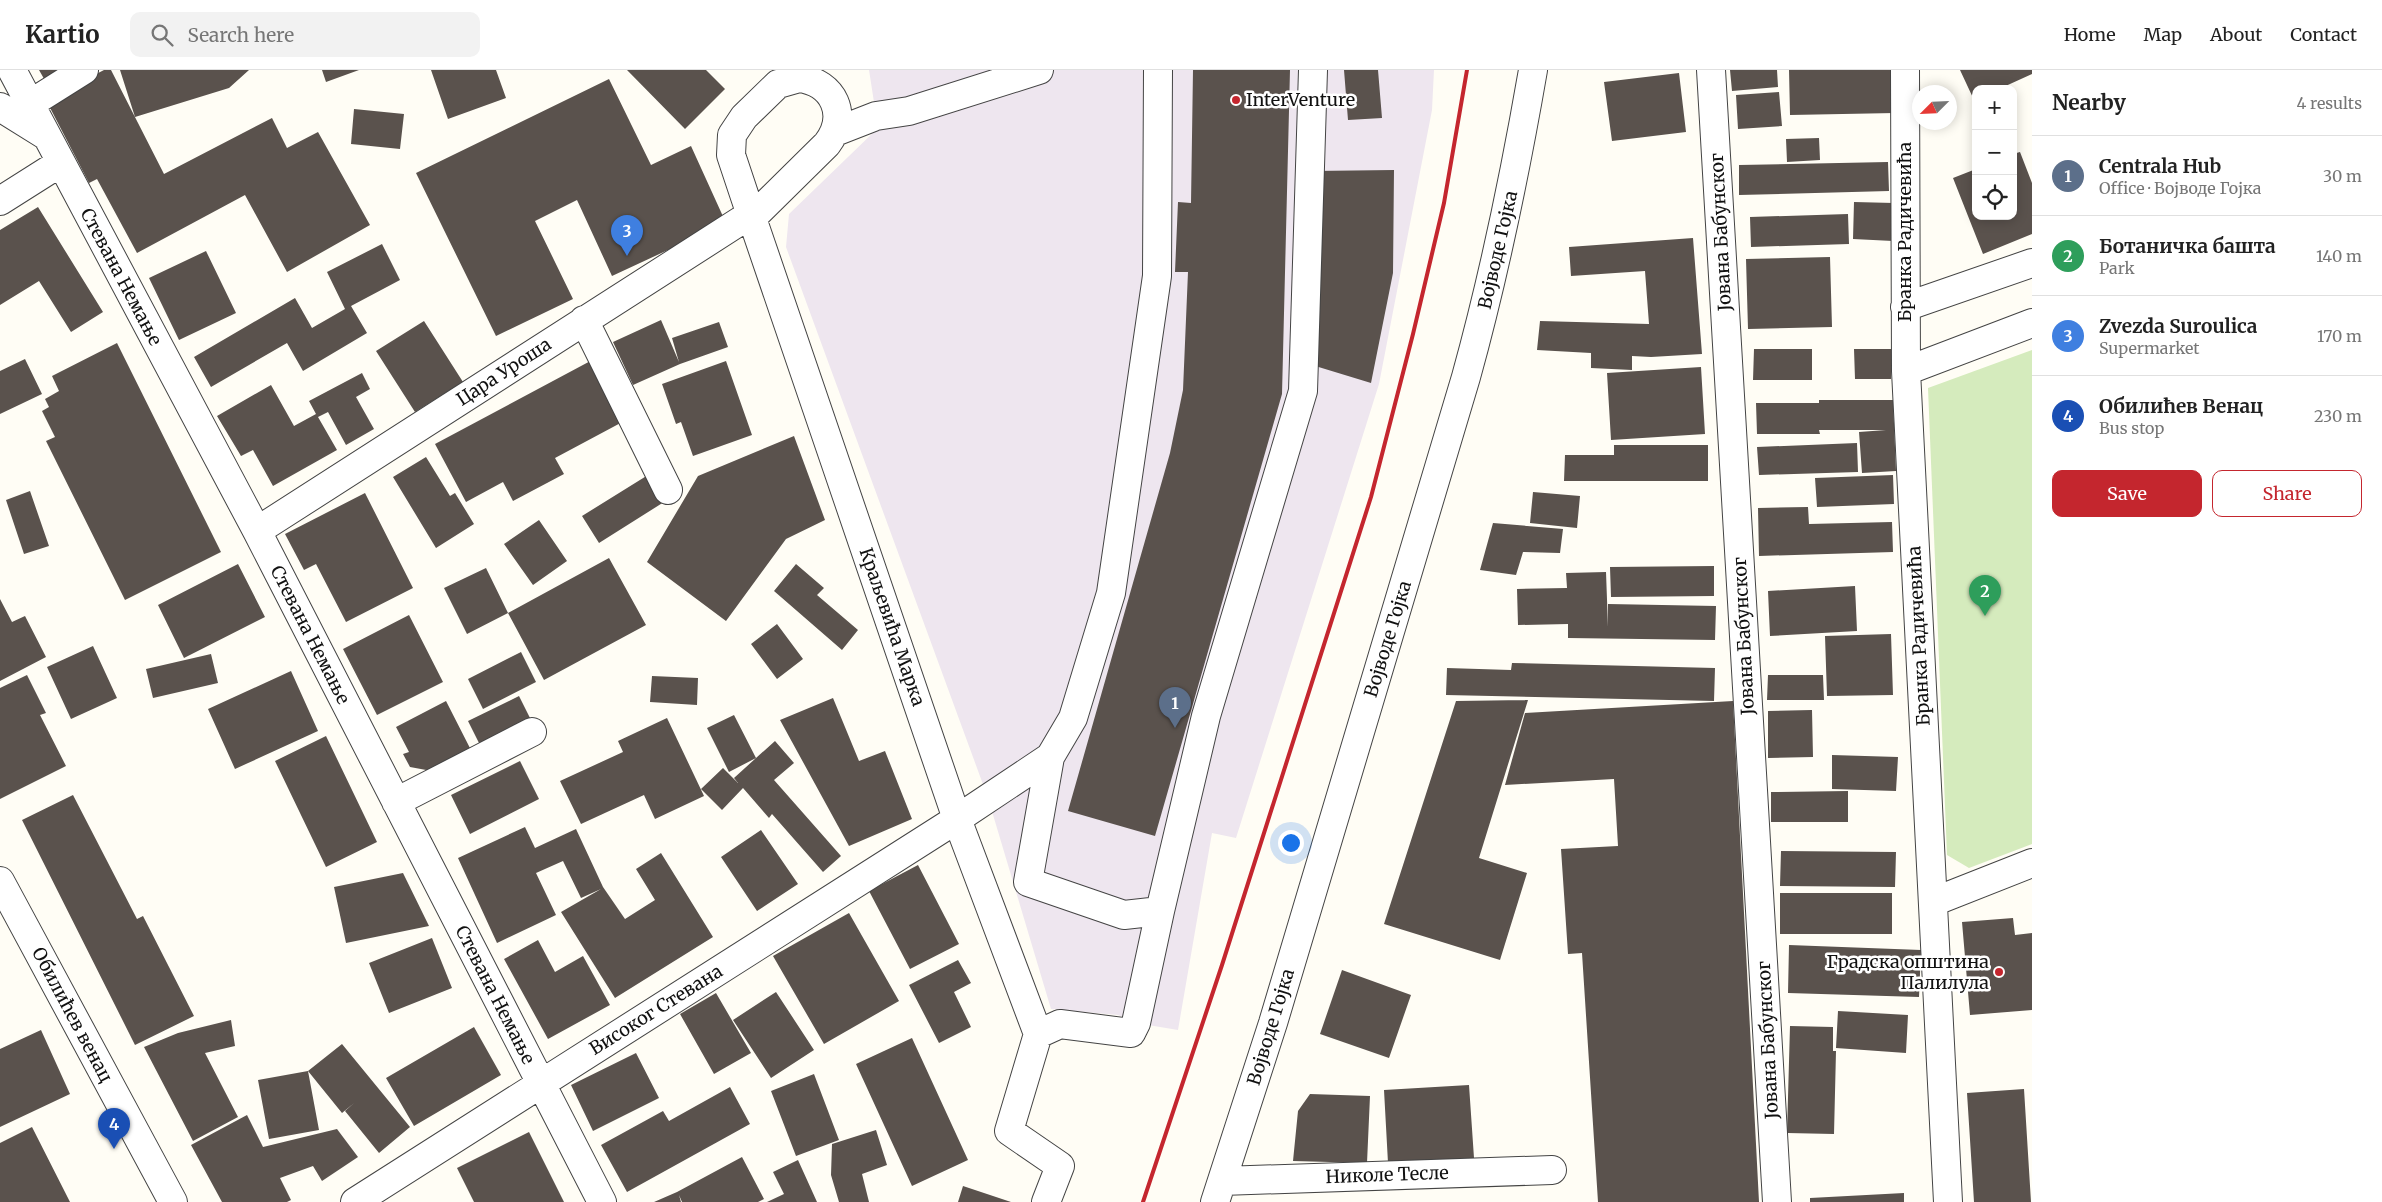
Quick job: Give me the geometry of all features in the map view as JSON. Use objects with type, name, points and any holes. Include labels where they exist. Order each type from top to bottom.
[{"type":"street","name":"Стевана Немање","points":[[12,70],[257,531],[602,1202]]},
{"type":"street","points":[[30,104],[84,70]]},
{"type":"street","points":[[751,216],[827,144],[835,132],[876,116],[910,111],[1038,70]]},
{"type":"street","points":[[1158,70],[1157,276],[1111,593],[1074,718],[1050,757],[1028,882],[1124,915],[1160,911]]},
{"type":"street","points":[[1046,1202],[1060,1166],[1009,1131],[1038,1034],[1060,1024],[1131,1033],[1136,1023],[1206,716],[1303,391],[1313,70]]},
{"type":"street","name":"Војводе Гојка","points":[[1219,1191],[1273,1023],[1466,377],[1492,283],[1513,183],[1533,70]]},
{"type":"street","name":"Јована Бабунског","points":[[1711,70],[1777,1202]]},
{"type":"street","name":"Бранка Радичевића","points":[[1905,70],[1906,371],[1948,1202]]},
{"type":"street","name":"Краљевића Марка","points":[[835,132],[837,118],[834,102],[818,76],[799,78],[778,84],[737,126],[732,136],[731,155],[957,818],[1038,1034]]},
{"type":"street","points":[[0,107],[46,135]]},
{"type":"street","points":[[0,201],[60,162]]},
{"type":"street","name":"Цара Уроша","points":[[257,531],[584,320],[751,216]]},
{"type":"street","points":[[1905,307],[2032,263]]},
{"type":"street","points":[[584,320],[668,490]]},
{"type":"street","points":[[1906,371],[2032,323]]},
{"type":"street","points":[[396,802],[532,732]]},
{"type":"street","name":"Високог Стевана","points":[[355,1202],[1050,757]]},
{"type":"street","points":[[1933,902],[2032,863]]},
{"type":"street","name":"Обилићев венац","points":[[0,881],[173,1202]]},
{"type":"street","name":"Николе Тесле","points":[[1219,1191],[1552,1170]]},
{"type":"shaded area","points":[[869,70],[1434,70],[1432,110],[1379,384],[1236,838],[1212,833],[1178,1030],[1136,1023],[1118,1015],[1051,1009],[988,798],[786,247],[789,214],[878,128]]},
{"type":"green space","points":[[2032,350],[2032,844],[1969,868],[1947,855],[1928,388]]},
{"type":"building","points":[[39,70],[74,70],[47,84]]},
{"type":"building","points":[[104,70],[111,70],[164,174],[272,118],[287,148],[318,132],[370,225],[287,272],[245,195],[137,253],[97,179],[89,183],[46,100]]},
{"type":"building","points":[[120,70],[249,70],[229,88],[135,117]]},
{"type":"building","points":[[322,70],[359,70],[326,82]]},
{"type":"building","points":[[431,70],[496,70],[506,98],[448,119]]},
{"type":"building","points":[[627,70],[706,70],[725,89],[685,129]]},
{"type":"building","points":[[1193,70],[1290,70],[1282,394],[1155,836],[1068,811],[1170,453],[1183,390],[1188,272],[1175,272],[1178,202],[1191,203]]},
{"type":"building","points":[[1344,70],[1378,70],[1382,118],[1348,120]]},
{"type":"building","points":[[1730,70],[1777,70],[1778,87],[1732,91]]},
{"type":"building","points":[[1789,70],[1894,70],[1895,113],[1790,115]]},
{"type":"building","points":[[1960,70],[2032,70],[2032,74],[2008,85],[1972,85],[1972,96]]},
{"type":"building","points":[[1679,73],[1686,132],[1612,141],[1604,82]]},
{"type":"building","points":[[609,79],[651,165],[691,146],[726,223],[612,276],[577,200],[535,221],[573,299],[496,336],[416,173]]},
{"type":"building","points":[[1779,92],[1782,126],[1738,129],[1736,95]]},
{"type":"building","points":[[354,109],[404,114],[400,149],[351,144]]},
{"type":"building","points":[[1819,138],[1820,160],[1787,162],[1786,139]]},
{"type":"building","points":[[2020,152],[2032,183],[2032,234],[1983,254],[1953,178],[1972,171],[1972,220],[2017,220],[2017,153]]},
{"type":"building","points":[[1888,162],[1889,191],[1739,195],[1739,165]]},
{"type":"building","points":[[1394,170],[1393,273],[1371,383],[1312,365],[1313,171]]},
{"type":"building","points":[[1854,202],[1894,203],[1893,241],[1853,239]]},
{"type":"building","points":[[38,207],[103,312],[71,332],[39,281],[0,305],[0,230]]},
{"type":"building","points":[[1848,214],[1849,244],[1751,247],[1750,217]]},
{"type":"building","points":[[1693,238],[1702,354],[1651,357],[1632,356],[1632,370],[1591,368],[1591,353],[1537,350],[1540,321],[1649,324],[1645,271],[1571,276],[1569,247]]},
{"type":"building","points":[[382,244],[400,280],[351,306],[367,333],[303,371],[287,343],[211,387],[194,357],[295,298],[312,328],[345,309],[327,272]]},
{"type":"building","points":[[206,251],[236,313],[179,340],[149,278]]},
{"type":"building","points":[[1830,257],[1832,327],[1748,329],[1746,259]]},
{"type":"building","points":[[661,320],[679,362],[672,338],[719,322],[728,347],[680,364],[633,385],[613,342]]},
{"type":"building","points":[[424,321],[463,382],[415,412],[376,351]]},
{"type":"building","points":[[117,343],[221,552],[125,600],[46,441],[55,437],[42,411],[49,407],[45,399],[59,391],[52,376]]},
{"type":"building","points":[[1754,349],[1812,349],[1812,380],[1753,380]]},
{"type":"building","points":[[1854,349],[1891,349],[1891,379],[1855,379]]},
{"type":"building","points":[[596,358],[628,419],[555,458],[564,474],[513,501],[503,482],[466,502],[435,444]]},
{"type":"building","points":[[25,359],[42,394],[0,414],[0,371]]},
{"type":"building","points":[[726,361],[752,435],[693,456],[681,422],[676,424],[662,384]]},
{"type":"building","points":[[1701,367],[1705,434],[1611,440],[1607,373]]},
{"type":"building","points":[[362,373],[370,389],[356,397],[374,429],[346,445],[328,412],[318,417],[337,450],[273,486],[253,450],[241,456],[217,416],[271,385],[294,426],[316,414],[309,401]]},
{"type":"building","points":[[1819,400],[1893,400],[1896,471],[1862,473],[1859,432],[1886,430],[1819,430],[1820,434],[1757,434],[1756,403],[1819,403]]},
{"type":"building","points":[[794,436],[825,520],[786,539],[726,621],[647,562],[698,476]]},
{"type":"building","points":[[1857,443],[1858,472],[1759,475],[1757,447]]},
{"type":"building","points":[[1614,445],[1708,445],[1708,481],[1564,481],[1565,455],[1614,455]]},
{"type":"building","points":[[426,457],[450,496],[455,493],[474,524],[436,548],[393,477]]},
{"type":"building","points":[[648,475],[664,502],[599,543],[582,516]]},
{"type":"building","points":[[1893,475],[1894,504],[1817,507],[1815,478]]},
{"type":"building","points":[[30,491],[49,546],[24,554],[6,500]]},
{"type":"building","points":[[1533,492],[1580,496],[1577,528],[1530,523]]},
{"type":"building","points":[[365,493],[413,588],[346,622],[316,564],[304,570],[285,534]]},
{"type":"building","points":[[1808,507],[1809,524],[1892,522],[1893,552],[1759,556],[1758,508]]},
{"type":"building","points":[[539,520],[567,561],[533,585],[504,544]]},
{"type":"building","points":[[1493,523],[1563,529],[1560,553],[1523,552],[1516,575],[1480,570]]},
{"type":"building","points":[[609,558],[646,625],[544,680],[508,613]]},
{"type":"building","points":[[238,564],[265,617],[184,658],[158,605]]},
{"type":"building","points":[[796,564],[824,588],[817,595],[858,630],[842,650],[774,591]]},
{"type":"building","points":[[1714,566],[1714,596],[1611,597],[1610,567]]},
{"type":"building","points":[[486,568],[508,613],[467,634],[444,588]]},
{"type":"building","points":[[1606,572],[1608,627],[1608,604],[1716,606],[1715,640],[1568,638],[1568,624],[1518,625],[1517,589],[1567,588],[1566,573]]},
{"type":"building","points":[[1855,586],[1857,631],[1770,636],[1768,591]]},
{"type":"building","points":[[0,599],[12,622],[25,616],[46,657],[0,681]]},
{"type":"building","points":[[409,615],[443,682],[377,715],[343,649]]},
{"type":"building","points":[[777,624],[803,659],[777,679],[751,644]]},
{"type":"building","points":[[1891,634],[1893,695],[1827,696],[1825,636]]},
{"type":"building","points":[[93,646],[117,698],[71,719],[47,667]]},
{"type":"building","points":[[521,652],[536,682],[483,709],[468,679]]},
{"type":"building","points":[[211,654],[218,683],[153,698],[146,669]]},
{"type":"building","points":[[1512,663],[1715,668],[1714,701],[1446,695],[1447,668],[1511,670]]},
{"type":"building","points":[[291,671],[318,731],[235,769],[208,709]]},
{"type":"building","points":[[27,675],[46,713],[40,715],[66,766],[0,799],[0,688]]},
{"type":"building","points":[[1768,675],[1823,675],[1824,700],[1767,700]]},
{"type":"building","points":[[652,676],[698,678],[697,705],[650,702]]},
{"type":"building","points":[[519,696],[534,726],[483,751],[468,721]]},
{"type":"building","points":[[833,698],[859,761],[885,751],[912,819],[849,846],[780,720]]},
{"type":"building","points":[[1528,700],[1479,858],[1527,873],[1500,960],[1384,924],[1456,701]]},
{"type":"building","points":[[446,701],[473,754],[437,772],[410,767],[403,754],[409,752],[396,727]]},
{"type":"building","points":[[1733,701],[1759,1202],[1598,1202],[1582,953],[1568,954],[1561,849],[1618,846],[1614,779],[1505,785],[1525,713]]},
{"type":"building","points":[[1812,710],[1813,757],[1768,758],[1768,711]]},
{"type":"building","points":[[734,715],[756,758],[729,772],[707,728]]},
{"type":"building","points":[[667,718],[704,796],[655,819],[644,795],[581,824],[560,781],[623,752],[618,741]]},
{"type":"building","points":[[326,736],[377,842],[326,867],[275,761]]},
{"type":"building","points":[[775,741],[794,763],[774,780],[841,856],[823,872],[772,814],[769,818],[743,788],[722,810],[701,789],[723,768],[738,783],[734,778]]},
{"type":"building","points":[[1832,755],[1898,757],[1896,791],[1832,789]]},
{"type":"building","points":[[520,761],[539,799],[470,834],[451,795]]},
{"type":"building","points":[[1848,791],[1848,822],[1771,822],[1771,792]]},
{"type":"building","points":[[73,795],[137,919],[143,916],[194,1016],[135,1045],[22,820]]},
{"type":"building","points":[[525,827],[535,848],[576,829],[603,887],[625,919],[655,900],[636,869],[661,853],[713,937],[615,998],[561,912],[601,889],[581,898],[563,861],[536,873],[556,915],[497,943],[458,858]]},
{"type":"building","points":[[761,830],[798,884],[757,911],[721,857]]},
{"type":"building","points":[[1781,851],[1896,852],[1895,887],[1780,886]]},
{"type":"building","points":[[918,865],[959,944],[910,969],[869,891]]},
{"type":"building","points":[[403,873],[429,926],[346,943],[334,887]]},
{"type":"building","points":[[1780,893],[1892,893],[1892,934],[1780,934]]},
{"type":"building","points":[[849,913],[899,1001],[824,1044],[773,956]]},
{"type":"building","name":"Градска општина Палилула","points":[[2013,918],[2015,935],[2032,933],[2032,1010],[1970,1015],[1962,922]]},
{"type":"building","points":[[432,938],[452,988],[389,1013],[369,963]]},
{"type":"building","points":[[538,940],[555,972],[583,956],[610,1005],[548,1039],[504,959]]},
{"type":"building","points":[[1789,945],[1921,950],[1919,997],[1788,993]]},
{"type":"building","points":[[958,960],[971,983],[954,992],[971,1027],[939,1043],[909,985]]},
{"type":"building","points":[[1342,970],[1411,995],[1389,1058],[1320,1034]]},
{"type":"building","points":[[776,992],[814,1050],[771,1078],[733,1020]]},
{"type":"building","points":[[716,993],[751,1053],[714,1074],[680,1014]]},
{"type":"building","points":[[1838,1011],[1908,1015],[1906,1053],[1836,1048]]},
{"type":"building","points":[[231,1020],[235,1046],[205,1053],[238,1117],[193,1141],[144,1047],[178,1033]]},
{"type":"building","points":[[1790,1026],[1833,1027],[1833,1051],[1836,1051],[1834,1134],[1787,1133]]},
{"type":"building","points":[[474,1027],[501,1075],[414,1126],[386,1078]]},
{"type":"building","points":[[41,1030],[70,1094],[0,1127],[0,1049]]},
{"type":"building","points":[[912,1038],[968,1160],[912,1186],[856,1064]]},
{"type":"building","points":[[342,1044],[410,1127],[379,1153],[345,1111],[354,1103],[342,1113],[308,1071]]},
{"type":"building","points":[[636,1053],[659,1098],[593,1131],[571,1085]]},
{"type":"building","points":[[308,1071],[319,1130],[269,1139],[258,1080]]},
{"type":"building","points":[[814,1074],[839,1140],[796,1156],[771,1091]]},
{"type":"building","points":[[1469,1085],[1474,1158],[1388,1163],[1384,1090]]},
{"type":"building","points":[[730,1087],[750,1124],[627,1192],[601,1145],[663,1111],[669,1121]]},
{"type":"building","points":[[2024,1089],[2031,1202],[1974,1202],[1967,1093]]},
{"type":"building","points":[[1310,1094],[1370,1096],[1367,1163],[1293,1161],[1298,1111]]},
{"type":"building","points":[[247,1115],[263,1147],[337,1129],[358,1157],[322,1181],[313,1166],[280,1178],[291,1200],[287,1202],[222,1202],[191,1145]]},
{"type":"building","points":[[32,1127],[70,1202],[0,1202],[0,1143]]},
{"type":"building","points":[[876,1130],[887,1165],[862,1174],[869,1202],[839,1202],[831,1175],[832,1144]]},
{"type":"building","points":[[529,1132],[564,1202],[474,1202],[457,1168]]},
{"type":"building","points":[[742,1157],[764,1199],[758,1202],[682,1202],[679,1195],[681,1202],[654,1202],[677,1192]]},
{"type":"building","points":[[798,1160],[817,1202],[767,1202],[784,1194],[773,1172]]},
{"type":"building","points":[[963,1186],[1011,1202],[958,1202]]},
{"type":"building","points":[[1904,1193],[1904,1202],[1810,1202],[1810,1198]]},
{"type":"railway","points":[[1143,1202],[1222,965],[1371,497],[1444,203],[1467,70]]},
{"type":"place","name":"InterVenture","points":[[1236,100]]},
{"type":"place","name":"Zvezda Suroulica","points":[[627,256]]},
{"type":"place","name":"Ботаничка башта","points":[[1985,616]]},
{"type":"place","name":"Centrala Hub","points":[[1175,728]]},
{"type":"place","name":"Градска општина Палилула","points":[[1999,972]]},
{"type":"place","name":"Обилићев Венац","points":[[114,1149]]}]
